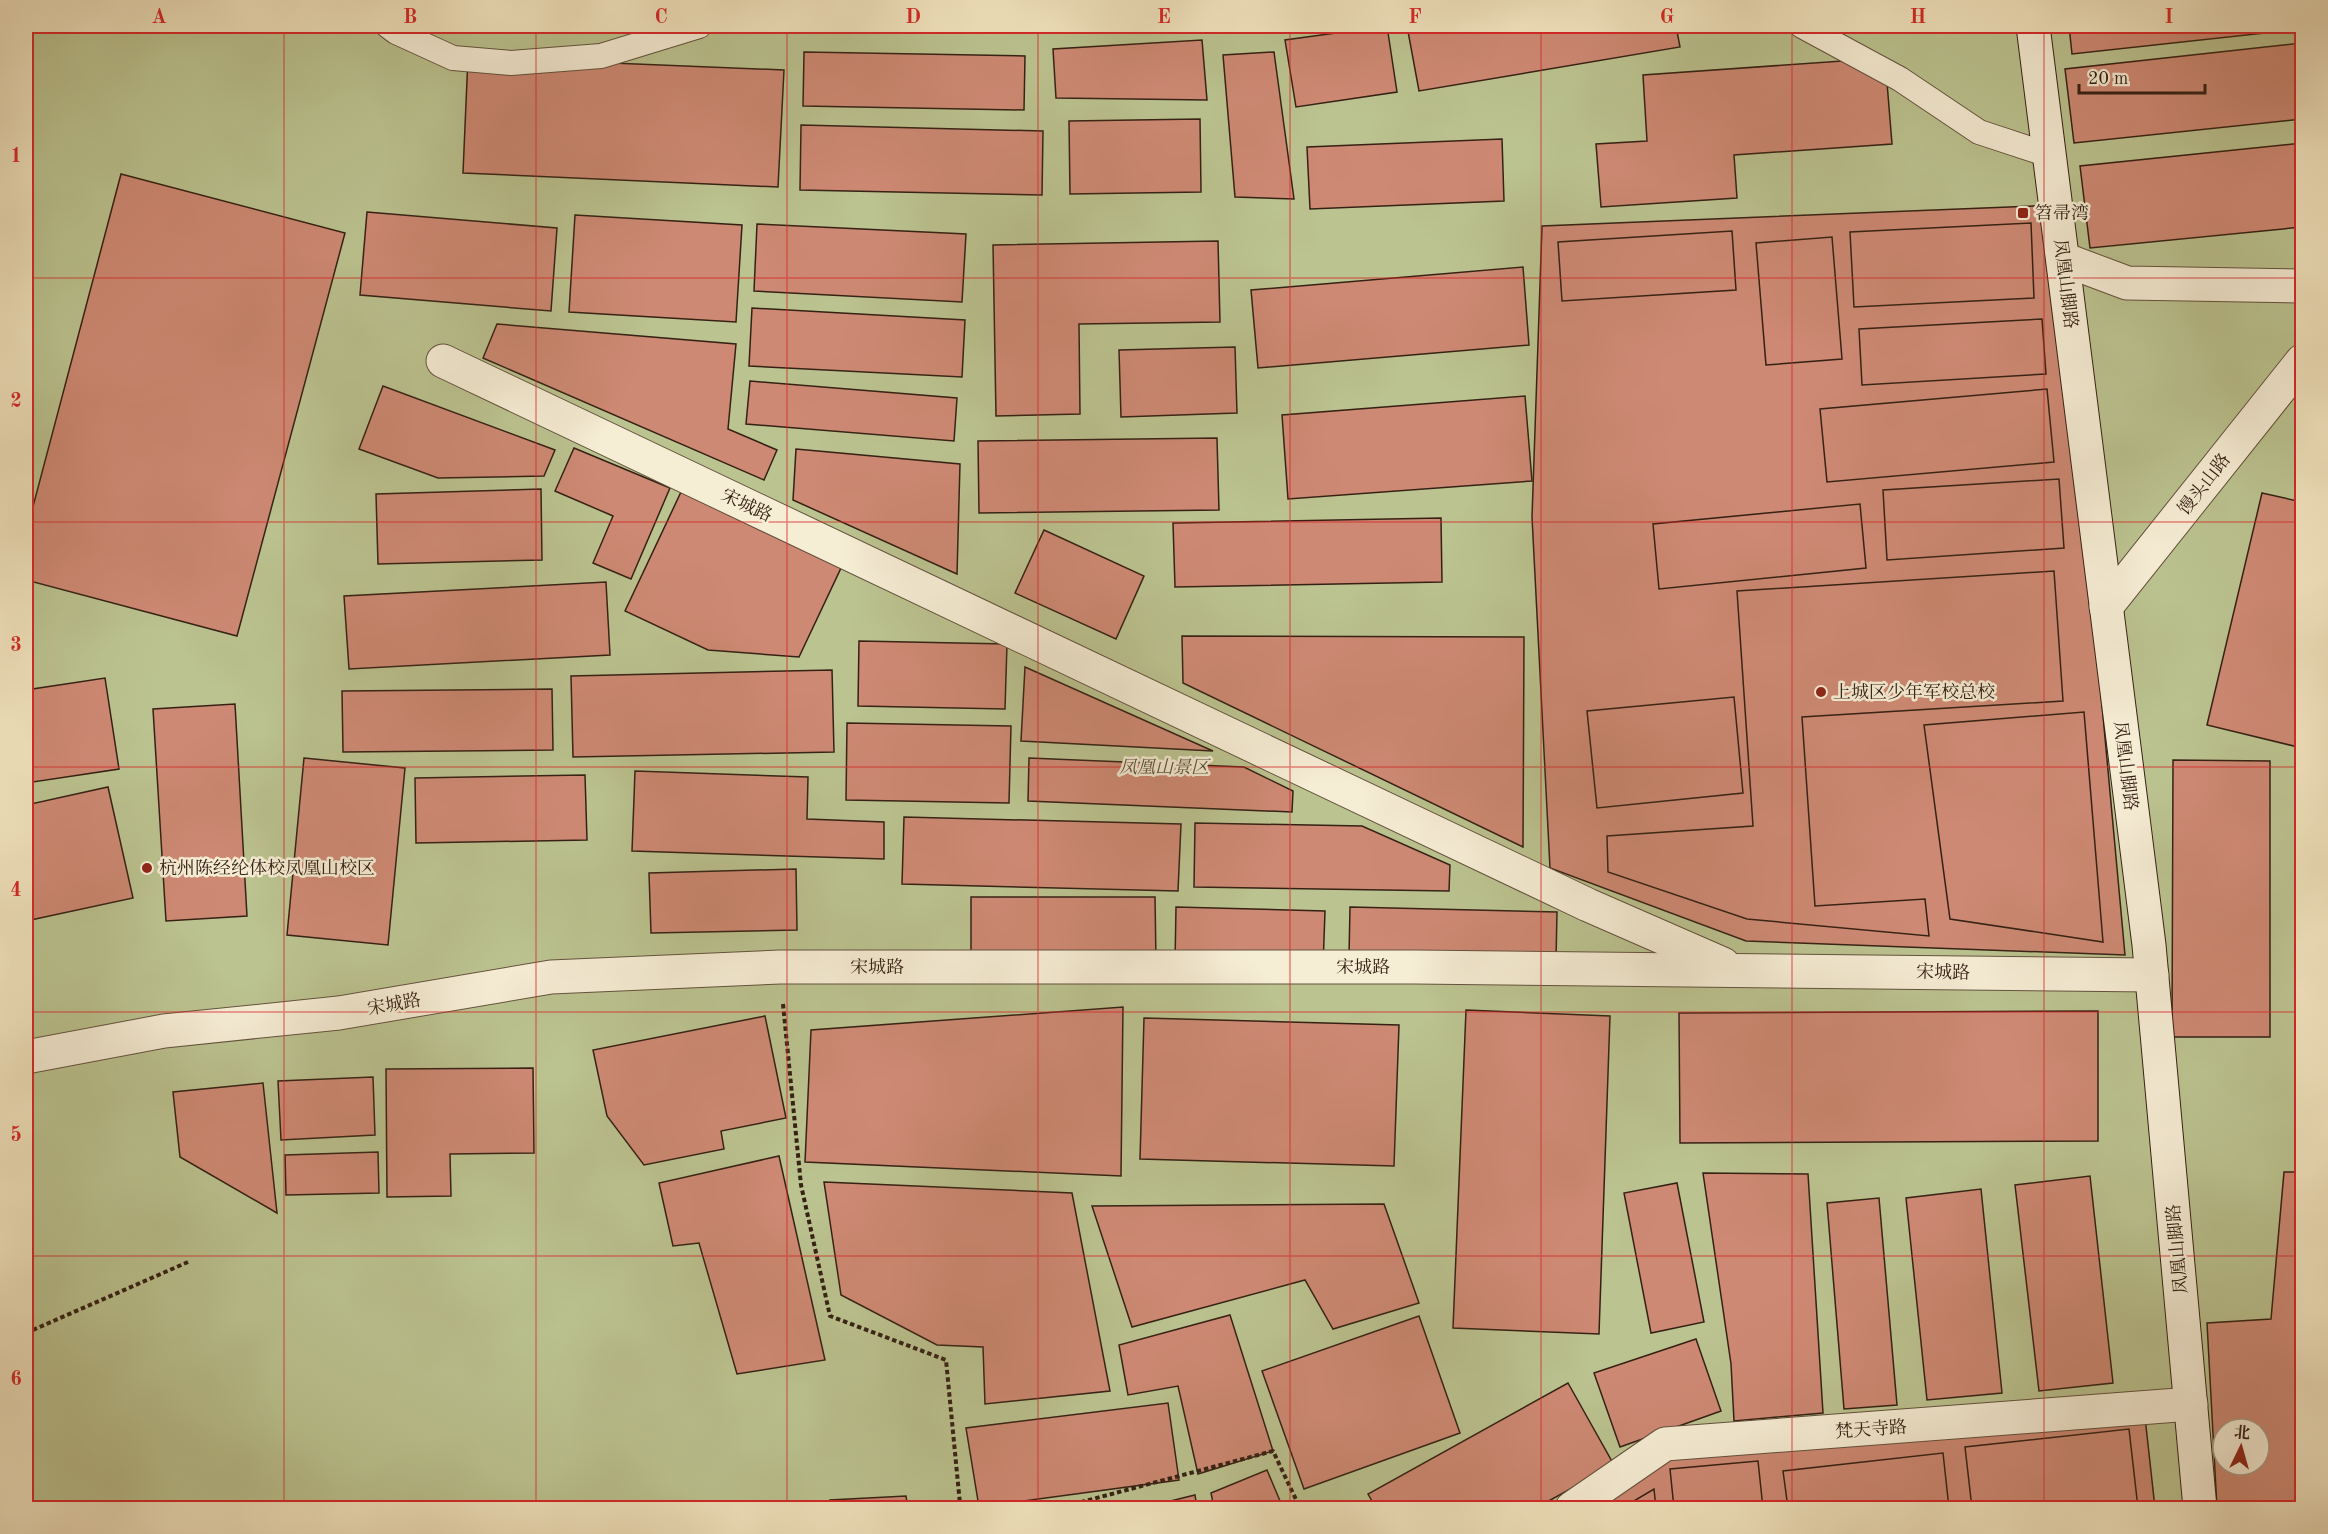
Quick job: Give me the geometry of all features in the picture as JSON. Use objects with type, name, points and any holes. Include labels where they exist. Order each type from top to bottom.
[{"type":"street","name":"凤凰山脚路","points":[[2033,26],[2152,975],[2200,1509]]},
{"type":"street","points":[[2063,260],[2127,283],[2302,286]]},
{"type":"street","name":"馒头山路","points":[[2106,608],[2302,360]]},
{"type":"street","name":"宋城路","points":[[443,361],[1556,890],[1735,969]]},
{"type":"street","name":"宋城路","points":[[26,1057],[164,1031],[339,1013],[551,977],[780,967],[1735,969],[2152,975]]},
{"type":"street","name":"梵天寺路","points":[[1572,1509],[1665,1444],[2191,1404]]},
{"type":"lane","points":[[388,26],[396,32],[453,58],[511,63],[601,56],[699,26]]},
{"type":"lane","points":[[1802,26],[1900,79],[1979,132],[2049,155]]},
{"type":"path","points":[[780,967],[801,1185],[830,1316],[946,1359],[960,1504],[966,1509]]},
{"type":"path","points":[[26,1334],[188,1262]]},
{"type":"path","points":[[1059,1509],[1274,1451],[1300,1509]]},
{"type":"green space","name":"凤凰山景区","points":[[26,26],[2302,26],[2302,1508],[26,1508]]},
{"type":"building","points":[[1387,26],[1397,92],[1296,107],[1285,40]]},
{"type":"building","points":[[1407,26],[1676,26],[1680,47],[1419,91]]},
{"type":"building","points":[[2069,26],[2302,26],[2302,29],[2072,54]]},
{"type":"building","points":[[1202,40],[1207,100],[1056,98],[1053,49]]},
{"type":"building","points":[[2302,43],[2302,119],[2074,143],[2065,69]]},
{"type":"building","points":[[804,52],[1025,56],[1024,110],[803,106]]},
{"type":"building","points":[[1274,52],[1294,199],[1235,197],[1223,55]]},
{"type":"building","points":[[468,57],[784,70],[778,187],[463,173]]},
{"type":"building","points":[[1885,58],[1892,144],[1734,155],[1737,198],[1601,207],[1596,144],[1647,141],[1643,75]]},
{"type":"building","points":[[1200,119],[1201,192],[1070,194],[1069,121]]},
{"type":"building","points":[[801,125],[1043,131],[1042,195],[800,190]]},
{"type":"building","points":[[1502,139],[1504,201],[1310,209],[1307,147]]},
{"type":"building","points":[[2302,143],[2302,227],[2090,248],[2080,166]]},
{"type":"building","points":[[121,174],[345,233],[237,636],[26,580],[26,533]]},
{"type":"building","name":"上城区少年军校总校","points":[[2056,205],[2125,955],[1746,941],[1550,868],[1532,517],[1542,226]]},
{"type":"building","points":[[367,212],[557,228],[551,311],[360,295]]},
{"type":"building","points":[[575,215],[742,225],[736,322],[569,312]]},
{"type":"building","points":[[2031,223],[2034,298],[1854,307],[1850,232]]},
{"type":"building","points":[[757,224],[966,234],[962,302],[754,291]]},
{"type":"building","points":[[1732,231],[1736,290],[1562,301],[1558,242]]},
{"type":"building","points":[[1832,237],[1842,359],[1766,365],[1756,243]]},
{"type":"building","points":[[1218,241],[1220,322],[1079,324],[1080,414],[996,416],[993,245]]},
{"type":"building","points":[[1523,267],[1529,345],[1258,368],[1251,290]]},
{"type":"building","points":[[752,308],[965,320],[962,377],[749,366]]},
{"type":"building","points":[[2042,319],[2046,374],[1862,385],[1859,329]]},
{"type":"building","points":[[497,324],[736,344],[728,429],[777,450],[764,480],[483,358]]},
{"type":"building","points":[[1235,347],[1237,413],[1121,417],[1119,350]]},
{"type":"building","points":[[750,381],[957,398],[954,441],[746,424]]},
{"type":"building","points":[[383,386],[555,450],[544,476],[438,478],[359,449]]},
{"type":"building","points":[[2047,389],[2054,462],[1827,482],[1820,409]]},
{"type":"building","points":[[1525,396],[1532,481],[1288,499],[1282,415]]},
{"type":"building","points":[[1217,438],[1219,510],[979,513],[978,441]]},
{"type":"building","points":[[574,448],[670,488],[631,579],[593,563],[613,516],[555,491]]},
{"type":"building","points":[[796,449],[960,464],[957,574],[793,500]]},
{"type":"building","points":[[2059,479],[2064,548],[1887,560],[1883,490]]},
{"type":"building","points":[[541,489],[542,560],[378,564],[376,494]]},
{"type":"building","points":[[681,492],[841,568],[799,657],[708,650],[625,611]]},
{"type":"building","points":[[2262,493],[2302,502],[2302,748],[2207,725]]},
{"type":"building","points":[[1860,504],[1866,568],[1659,589],[1653,524]]},
{"type":"building","points":[[1441,518],[1442,582],[1175,587],[1173,523]]},
{"type":"building","points":[[1044,530],[1144,576],[1116,639],[1015,593]]},
{"type":"building","points":[[2054,571],[2063,701],[1802,717],[1815,906],[1925,899],[1929,936],[1747,919],[1608,872],[1607,836],[1753,826],[1737,591]]},
{"type":"building","points":[[606,582],[610,655],[349,669],[344,596]]},
{"type":"building","points":[[1182,636],[1524,637],[1523,847],[1183,683]]},
{"type":"building","points":[[859,641],[1007,644],[1005,709],[858,706]]},
{"type":"building","points":[[1025,667],[1213,751],[1021,741]]},
{"type":"building","points":[[832,670],[834,752],[573,757],[571,676]]},
{"type":"building","points":[[105,678],[119,769],[33,782],[26,740],[26,690]]},
{"type":"building","points":[[552,689],[553,750],[343,752],[342,691]]},
{"type":"building","points":[[1734,697],[1743,793],[1597,808],[1587,711]]},
{"type":"building","points":[[235,704],[247,916],[166,921],[153,709]]},
{"type":"building","points":[[2084,712],[2103,942],[1950,919],[1924,725]]},
{"type":"building","points":[[847,723],[1011,726],[1009,803],[846,800]]},
{"type":"building","points":[[304,758],[405,768],[388,945],[287,935]]},
{"type":"building","points":[[1029,758],[1244,767],[1293,791],[1292,812],[1028,801]]},
{"type":"building","points":[[2173,760],[2270,761],[2270,1037],[2172,1037]]},
{"type":"building","points":[[635,771],[808,777],[807,819],[884,822],[884,859],[632,851]]},
{"type":"building","points":[[585,775],[587,840],[416,843],[415,778]]},
{"type":"building","points":[[108,787],[133,898],[26,921],[26,805]]},
{"type":"building","points":[[904,817],[1181,824],[1178,891],[902,884]]},
{"type":"building","points":[[1195,823],[1362,826],[1450,865],[1449,891],[1194,887]]},
{"type":"building","points":[[796,869],[797,930],[651,933],[649,873]]},
{"type":"building","points":[[971,897],[1155,897],[1156,961],[971,961]]},
{"type":"building","points":[[1176,907],[1325,911],[1323,967],[1175,963]]},
{"type":"building","points":[[1350,907],[1557,912],[1556,960],[1349,956]]},
{"type":"building","points":[[1123,1007],[1121,1176],[805,1162],[811,1030]]},
{"type":"building","points":[[1466,1010],[1610,1016],[1599,1334],[1453,1328]]},
{"type":"building","points":[[2098,1011],[2098,1141],[1680,1143],[1679,1013]]},
{"type":"building","points":[[765,1016],[786,1118],[721,1131],[724,1149],[644,1165],[607,1116],[593,1050]]},
{"type":"building","points":[[1144,1018],[1399,1025],[1394,1166],[1140,1159]]},
{"type":"building","points":[[533,1068],[534,1153],[450,1154],[451,1196],[387,1197],[386,1069]]},
{"type":"building","points":[[373,1077],[375,1135],[281,1140],[278,1081]]},
{"type":"building","points":[[263,1083],[277,1213],[180,1157],[173,1092]]},
{"type":"building","points":[[378,1152],[379,1193],[286,1195],[285,1155]]},
{"type":"building","points":[[779,1156],[825,1360],[737,1374],[699,1243],[673,1246],[659,1183]]},
{"type":"building","points":[[2284,1172],[2302,1172],[2302,1508],[2217,1508],[2215,1477],[2271,1477],[2271,1417],[2212,1417],[2207,1323],[2271,1319]]},
{"type":"building","points":[[1703,1173],[1808,1174],[1823,1413],[1734,1421],[1731,1364]]},
{"type":"building","points":[[2090,1176],[2113,1383],[2039,1391],[2015,1185]]},
{"type":"building","points":[[824,1182],[1072,1193],[1110,1391],[985,1404],[983,1347],[937,1345],[841,1295]]},
{"type":"building","points":[[1677,1183],[1704,1322],[1651,1333],[1624,1193]]},
{"type":"building","points":[[1981,1189],[2002,1393],[1927,1400],[1906,1198]]},
{"type":"building","points":[[1879,1198],[1897,1405],[1844,1409],[1827,1203]]},
{"type":"building","points":[[1384,1204],[1419,1303],[1333,1329],[1305,1280],[1132,1327],[1092,1206]]},
{"type":"building","points":[[1230,1315],[1273,1451],[1198,1474],[1178,1386],[1128,1395],[1119,1345]]},
{"type":"building","points":[[1419,1316],[1460,1433],[1304,1489],[1262,1371]]},
{"type":"building","points":[[1696,1339],[1721,1411],[1620,1447],[1594,1373]]},
{"type":"building","points":[[1568,1383],[1614,1465],[1536,1508],[1376,1508],[1368,1494]]},
{"type":"building","points":[[1168,1403],[1179,1480],[979,1507],[966,1428]]},
{"type":"building","points":[[2144,1408],[2155,1508],[1572,1508],[1665,1444]]},
{"type":"building","points":[[2129,1429],[2138,1508],[1972,1508],[1965,1447]]},
{"type":"building","points":[[1943,1453],[1949,1508],[1788,1508],[1783,1471]]},
{"type":"building","points":[[1758,1461],[1763,1508],[1674,1508],[1670,1469]]},
{"type":"building","points":[[1267,1470],[1283,1508],[1214,1508],[1211,1493]]},
{"type":"building","points":[[1654,1489],[1656,1508],[1622,1508]]},
{"type":"building","points":[[1195,1495],[1197,1508],[1142,1508]]},
{"type":"building","points":[[906,1496],[908,1508],[832,1508],[830,1500]]},
{"type":"place","name":"笤帚湾","points":[[2023,213]]},
{"type":"place","name":"上城区少年军校总校","points":[[1821,692]]},
{"type":"place","name":"杭州陈经纶体校凤凰山校区","points":[[147,868]]}]
